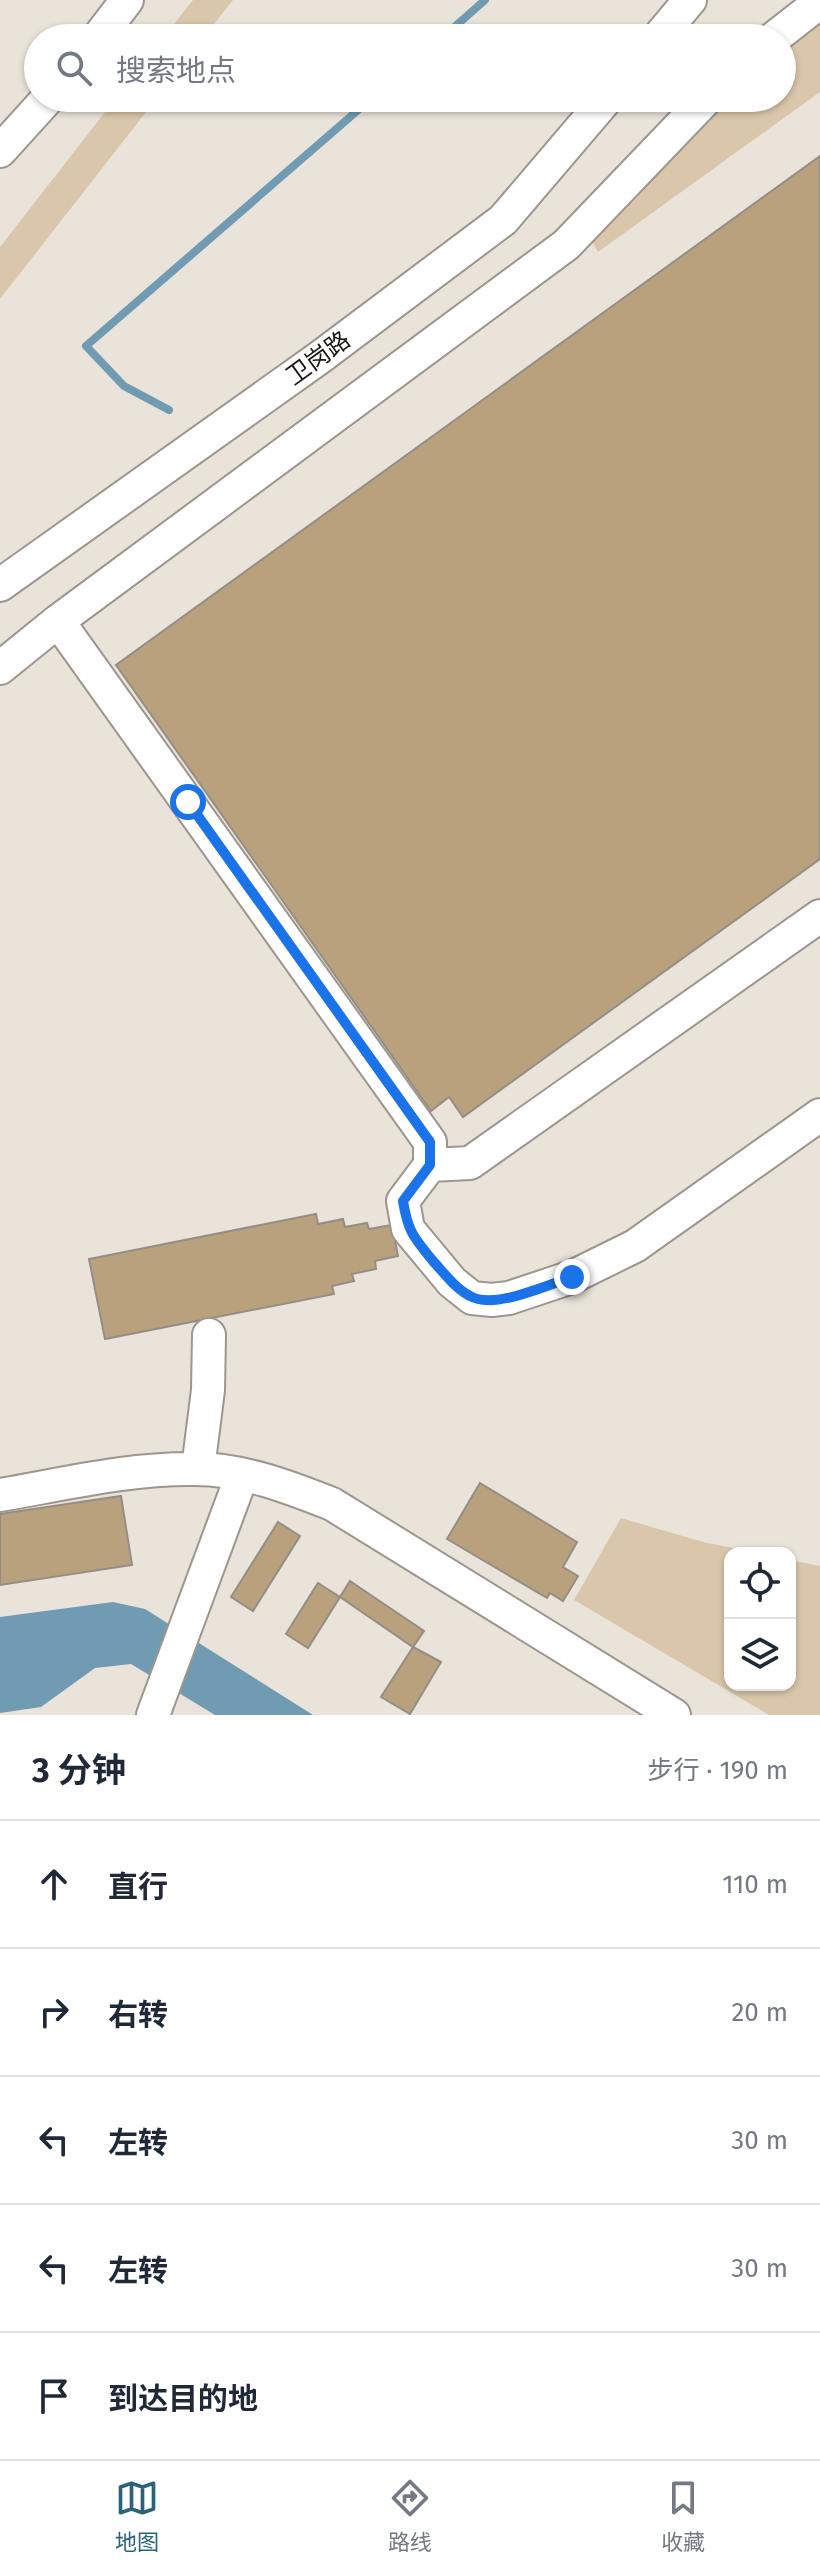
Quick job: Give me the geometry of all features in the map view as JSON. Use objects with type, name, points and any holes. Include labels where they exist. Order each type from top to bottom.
[{"type":"street","points":[[109,24],[127,0]]},
{"type":"street","points":[[670,24],[690,0]]},
{"type":"street","points":[[792,24],[820,2]]},
{"type":"street","points":[[0,151],[35,112]]},
{"type":"street","name":"卫岗路","points":[[0,585],[319,358],[503,220],[595,112]]},
{"type":"street","points":[[0,668],[58,621],[566,245],[694,112]]},
{"type":"street","points":[[58,621],[430,1142],[430,1165],[403,1201],[408,1229],[452,1282],[472,1298],[509,1298],[572,1277],[635,1246],[820,1115]]},
{"type":"street","points":[[430,1165],[470,1163],[820,916]]},
{"type":"street","points":[[198,1469],[208,1390],[209,1335]]},
{"type":"street","points":[[0,1495],[139,1471],[198,1469],[242,1475],[286,1486],[332,1504],[674,1715]]},
{"type":"street","points":[[153,1715],[242,1475]]},
{"type":"shaded area","points":[[193,0],[233,0],[214,24],[174,24]]},
{"type":"shaded area","points":[[820,22],[820,92],[796,109],[796,41]]},
{"type":"shaded area","points":[[105,112],[146,112],[0,299],[0,247]]},
{"type":"shaded area","points":[[716,112],[792,112],[598,252],[592,242]]},
{"type":"shaded area","points":[[621,1518],[728,1547],[724,1547],[724,1688],[574,1600]]},
{"type":"shaded area","points":[[796,1561],[820,1566],[820,1715],[769,1715],[728,1691],[796,1691]]},
{"type":"water","points":[[113,1602],[145,1609],[313,1715],[215,1715],[131,1664],[95,1668],[41,1707],[0,1713],[0,1617]]},
{"type":"building","points":[[820,156],[820,859],[463,1117],[449,1097],[431,1111],[116,665]]},
{"type":"building","points":[[316,1214],[318,1224],[343,1219],[345,1227],[367,1223],[369,1229],[392,1225],[398,1256],[375,1261],[376,1269],[352,1274],[354,1281],[332,1286],[334,1294],[105,1339],[89,1259]]},
{"type":"building","points":[[480,1483],[577,1542],[563,1567],[578,1576],[563,1601],[550,1593],[547,1598],[447,1539]]},
{"type":"building","points":[[121,1496],[132,1565],[0,1585],[0,1514]]},
{"type":"building","points":[[278,1522],[300,1536],[253,1611],[231,1597]]},
{"type":"building","points":[[350,1581],[424,1631],[413,1647],[340,1597]]},
{"type":"building","points":[[318,1583],[340,1597],[308,1648],[286,1634]]},
{"type":"building","points":[[413,1647],[441,1662],[410,1714],[381,1697]]},
{"type":"waterway","points":[[458,24],[485,0]]},
{"type":"waterway","points":[[169,410],[124,386],[86,346],[356,112]]},
{"type":"route","points":[[188,802],[430,1142],[430,1165],[403,1201],[408,1229],[433,1260],[452,1282],[472,1298],[509,1298],[572,1277]]}]
